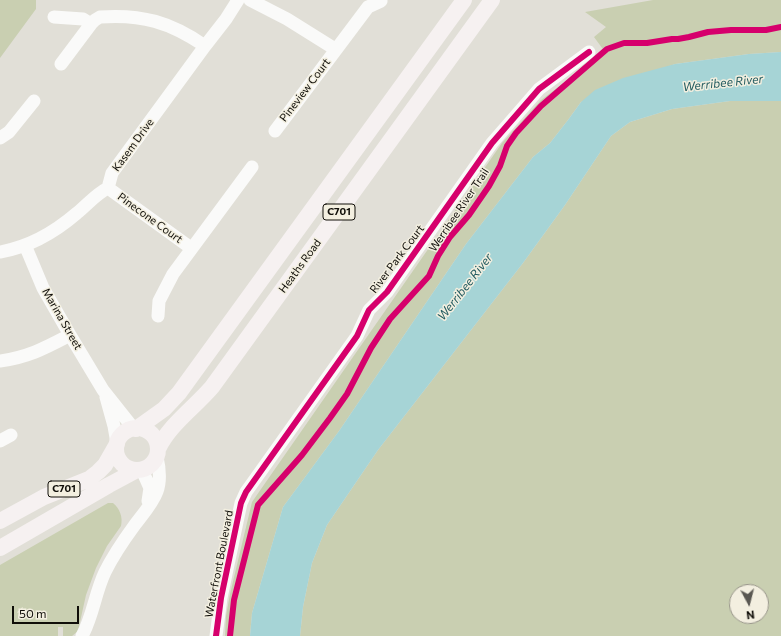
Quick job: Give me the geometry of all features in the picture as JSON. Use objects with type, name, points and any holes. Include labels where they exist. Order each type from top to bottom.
[{"type":"main road","name":"C701","points":[[0,521],[38,500],[89,479],[105,465],[123,434],[135,429],[164,409],[180,392],[464,0]]},
{"type":"main road","name":"Heaths Road","points":[[158,453],[167,434],[212,387],[492,0]]},
{"type":"main road","points":[[135,429],[145,430],[152,434],[156,441],[158,453]]},
{"type":"main road","points":[[117,444],[116,452],[120,461],[128,468],[140,470]]},
{"type":"main road","name":"C701","points":[[0,548],[104,488],[151,465],[158,453]]},
{"type":"street","name":"Kasem Drive","points":[[108,188],[112,173],[226,19],[238,0]]},
{"type":"street","name":"Pineview Court","points":[[250,0],[286,19],[335,49]]},
{"type":"street","name":"Pineview Court","points":[[275,130],[368,7],[381,1]]},
{"type":"street","points":[[54,17],[83,19],[91,24]]},
{"type":"street","points":[[61,64],[91,24],[95,20],[106,17],[156,21],[182,32],[205,46]]},
{"type":"street","name":"River Park Court","points":[[243,496],[353,340],[362,311],[382,293],[388,292],[492,143],[539,89],[589,52]]},
{"type":"street","points":[[0,138],[9,132],[34,101]]},
{"type":"street","name":"Pinecone Court","points":[[158,316],[155,300],[172,274],[252,167]]},
{"type":"street","points":[[0,252],[25,245],[42,238],[59,227],[99,192],[108,188]]},
{"type":"street","name":"Pinecone Court","points":[[108,188],[191,248]]},
{"type":"street","name":"Marina Street","points":[[25,245],[43,288],[70,335],[103,390],[135,429]]},
{"type":"street","points":[[0,361],[18,359],[34,354],[70,335]]},
{"type":"street","name":"Marina Street","points":[[103,390],[114,426],[117,444]]},
{"type":"street","points":[[82,636],[91,616],[95,596],[105,573],[119,547],[152,504],[157,492],[160,475],[158,453]]},
{"type":"street","points":[[137,522],[149,498],[150,491],[148,482],[140,470]]},
{"type":"street","name":"Waterfront Boulevard","points":[[216,636],[221,598],[243,496]]},
{"type":"street","points":[[91,616],[92,636]]},
{"type":"green space","points":[[0,0],[36,0],[36,9],[0,58]]},
{"type":"green space","points":[[653,0],[781,0],[781,52],[749,54],[675,64],[581,102],[550,143],[533,157],[466,244],[339,431],[283,507],[252,613],[250,636],[225,636],[226,616],[230,594],[252,502],[502,143],[541,100],[605,52],[594,37],[606,27],[585,12]]},
{"type":"green space","points":[[730,101],[781,101],[781,636],[300,636],[303,607],[312,563],[327,525],[378,450],[523,263],[565,205],[611,136],[630,122],[672,109]]},
{"type":"green space","points":[[108,503],[113,503],[119,511],[122,519],[121,526],[107,546],[96,568],[86,595],[78,631],[72,636],[63,636],[63,627],[58,627],[58,636],[0,636],[0,565]]},
{"type":"water","name":"Werribee River","points":[[781,52],[781,101],[730,101],[672,109],[630,122],[611,136],[565,205],[523,263],[378,450],[327,525],[312,563],[303,607],[300,636],[250,636],[252,613],[283,507],[339,431],[466,244],[533,157],[550,143],[581,102],[595,90],[623,78],[675,64],[749,54]]},
{"type":"cycle path","name":"Werribee River Trail","points":[[230,636],[234,600],[258,505],[302,455],[330,418],[347,394],[371,348],[390,319],[429,276],[438,256],[450,237],[469,215],[489,186],[500,166],[507,146],[516,133],[541,106],[607,49],[624,43],[647,43],[678,39],[708,32],[731,30],[766,30],[781,27]]},
{"type":"cycle path","name":"Werribee River Trail","points":[[216,636],[221,598],[241,503],[246,492],[357,336],[369,310],[387,292],[492,143],[539,89],[589,52]]}]
